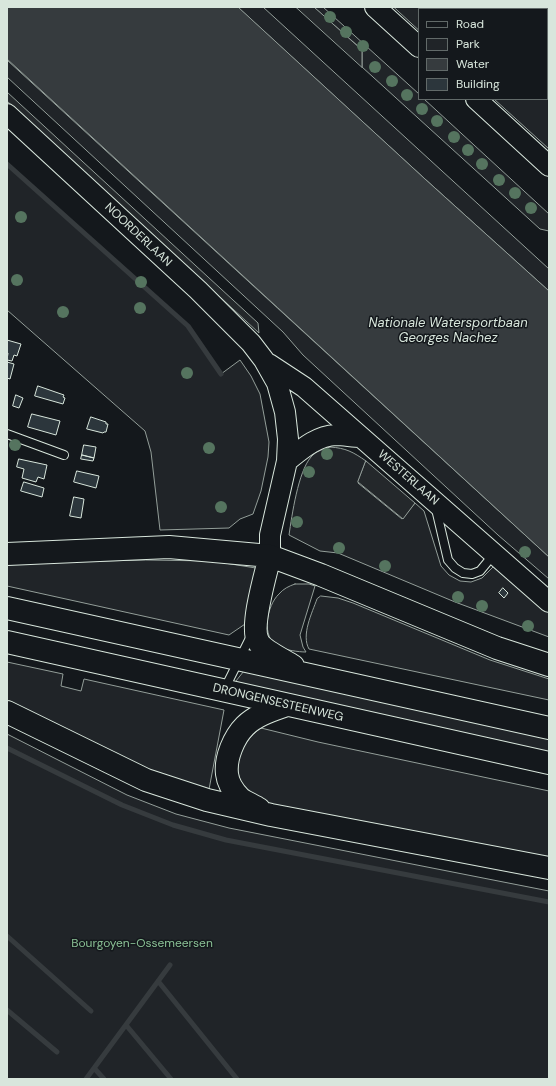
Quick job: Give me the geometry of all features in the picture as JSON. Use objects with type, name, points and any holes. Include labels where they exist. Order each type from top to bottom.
[{"type":"highway","points":[[7,554],[169,547],[270,556],[321,575],[497,648],[549,665]]},
{"type":"highway","points":[[270,556],[255,628],[258,641],[262,646],[308,675]]},
{"type":"highway","points":[[7,608],[549,728]]},
{"type":"highway","name":"DRONGENSESTEENWEG","points":[[7,642],[549,763]]},
{"type":"highway","points":[[271,815],[241,798],[231,786],[227,774],[227,762],[236,738],[245,726],[265,713],[287,705]]},
{"type":"highway","points":[[7,712],[146,780],[206,800],[271,815],[549,868]]},
{"type":"street","points":[[375,7],[418,46]]},
{"type":"street","points":[[477,100],[549,166]]},
{"type":"street","name":"NOORDERLAAN","points":[[7,114],[198,290],[250,343],[264,360]]},
{"type":"street","points":[[264,360],[277,383],[285,412],[288,439],[287,461],[270,535],[270,556]]},
{"type":"street","name":"WESTERLAAN","points":[[264,360],[304,387],[549,602]]},
{"type":"street","points":[[287,461],[309,443],[323,437],[337,435],[364,440]]},
{"type":"lane","points":[[7,434],[64,455]]},
{"type":"lane","points":[[434,501],[448,560],[455,568],[463,573],[472,574],[480,571],[494,554]]},
{"type":"lane","points":[[224,691],[255,628]]},
{"type":"green space","points":[[238,7],[263,7],[549,269],[549,291],[425,179]]},
{"type":"green space","points":[[314,7],[323,7],[418,93],[418,100],[425,100],[549,214],[549,231],[540,229],[362,67],[362,50]]},
{"type":"green space","points":[[394,7],[549,7],[549,149],[495,100],[548,100],[548,8],[418,8],[418,29]]},
{"type":"green space","points":[[7,60],[549,557],[549,579],[498,535],[303,355],[283,332],[7,77]]},
{"type":"green space","points":[[7,163],[188,326],[221,374],[240,360],[251,376],[260,394],[269,442],[268,457],[261,491],[253,514],[240,519],[229,528],[160,530],[151,452],[145,431],[7,310]]},
{"type":"green space","points":[[330,447],[341,448],[349,451],[366,461],[358,483],[402,519],[415,503],[424,511],[441,566],[449,575],[460,581],[471,582],[482,578],[495,565],[549,610],[549,637],[455,602],[338,553],[320,551],[289,535],[296,494],[306,464],[315,453]]},
{"type":"green space","points":[[146,560],[212,561],[262,569],[248,622],[229,635],[7,586],[7,565]]},
{"type":"green space","points":[[295,584],[309,584],[315,586],[300,635],[306,652],[292,651],[279,647],[273,643],[267,629],[269,613],[275,599],[284,589]]},
{"type":"green space","points":[[321,596],[338,598],[353,603],[490,660],[549,679],[549,700],[309,649],[306,637],[308,624],[317,599]]},
{"type":"green space","points":[[7,662],[63,674],[61,686],[81,691],[84,679],[224,710],[207,800],[7,712]]},
{"type":"green space","points":[[246,669],[549,736],[549,753],[234,684]]},
{"type":"green space","points":[[261,728],[318,742],[549,791],[549,857],[274,806],[247,790],[241,782],[238,774],[239,757],[243,748],[248,740]]},
{"type":"green space","name":"Bourgoyen-Ossemeersen","points":[[7,734],[127,795],[176,814],[229,828],[549,891],[549,1079],[7,1079]]},
{"type":"shaded area","points":[[296,7],[314,7],[362,50],[362,67]]},
{"type":"shaded area","points":[[7,92],[258,323],[259,333],[7,101]]},
{"type":"shaded area","points":[[366,461],[415,503],[403,519],[358,482]]},
{"type":"water","name":"Nationale Watersportbaan Georges Nachez","points":[[7,7],[238,7],[549,291],[549,557],[7,59]]},
{"type":"building","points":[[7,340],[21,344],[17,356],[14,355],[12,361],[7,360]]},
{"type":"building","points":[[7,362],[14,364],[10,379],[7,378]]},
{"type":"building","points":[[38,386],[64,395],[63,397],[65,398],[63,404],[35,396]]},
{"type":"building","points":[[16,395],[23,398],[19,408],[13,406]]},
{"type":"building","points":[[32,414],[60,421],[56,435],[28,427]]},
{"type":"building","points":[[91,417],[108,424],[106,432],[103,433],[87,429]]},
{"type":"building","points":[[84,445],[96,447],[94,458],[82,455]]},
{"type":"building","points":[[82,455],[94,458],[93,461],[81,459]]},
{"type":"building","points":[[19,459],[47,465],[44,479],[38,477],[36,482],[22,478],[24,469],[17,467]]},
{"type":"building","points":[[77,471],[99,476],[96,488],[74,482]]},
{"type":"building","points":[[24,482],[44,488],[42,497],[21,491]]},
{"type":"building","points":[[74,497],[84,499],[81,518],[70,516]]},
{"type":"building","points":[[503,588],[508,593],[504,598],[499,593]]},
{"type":"waterway","points":[[7,164],[188,326],[221,374]]},
{"type":"waterway","points":[[7,748],[122,805],[173,825],[226,840],[549,902]]},
{"type":"waterway","points":[[7,936],[91,1011]]},
{"type":"waterway","points":[[86,1079],[170,965]]},
{"type":"waterway","points":[[158,981],[237,1079]]},
{"type":"waterway","points":[[7,1010],[57,1052]]},
{"type":"waterway","points":[[126,1025],[171,1079]]},
{"type":"waterway","points":[[94,1068],[104,1079]]}]
